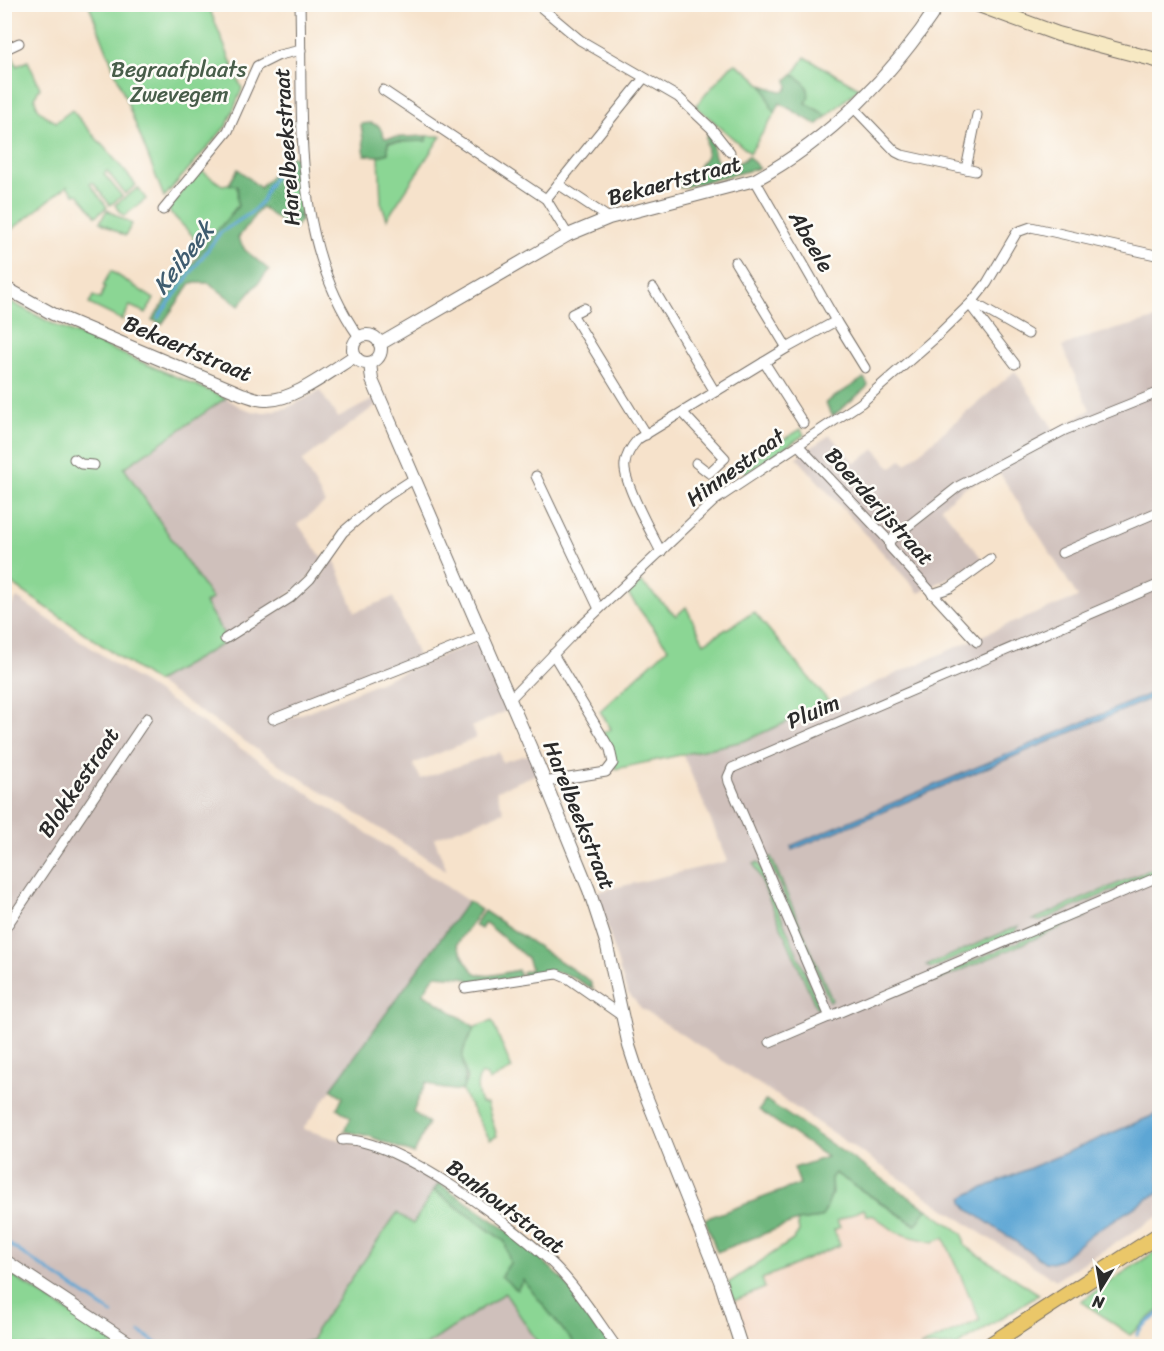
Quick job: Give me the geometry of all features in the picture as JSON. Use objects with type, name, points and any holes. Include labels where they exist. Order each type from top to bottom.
[{"type":"main road","points":[[976,4],[1058,34],[1160,61]]},
{"type":"main road","points":[[988,1347],[1160,1234]]},
{"type":"street","name":"Harelbeekstraat","points":[[300,4],[306,185],[314,240],[335,298],[359,337]]},
{"type":"street","points":[[537,4],[580,40],[678,97],[711,128],[730,152]]},
{"type":"street","name":"Bekaertstraat","points":[[380,344],[568,235],[609,218],[755,180],[787,161],[853,107],[884,76],[939,4]]},
{"type":"street","points":[[4,50],[19,43]]},
{"type":"street","name":"Harelbeekstraat","points":[[163,210],[228,131],[257,66],[279,56],[301,50]]},
{"type":"street","points":[[546,199],[644,78]]},
{"type":"street","points":[[383,90],[546,199],[568,235]]},
{"type":"street","points":[[853,107],[896,152],[970,170],[976,115]]},
{"type":"street","name":"Abeele","points":[[755,180],[865,368]]},
{"type":"street","points":[[558,184],[609,218]]},
{"type":"street","name":"Hinnestraat","points":[[510,699],[599,609],[714,501],[861,403],[971,304],[987,283],[1013,237],[1022,229],[1031,228],[1160,256]]},
{"type":"street","points":[[735,262],[787,348]]},
{"type":"street","name":"Bekaertstraat","points":[[4,287],[53,314],[233,390],[264,400],[283,397],[294,392],[355,357]]},
{"type":"street","points":[[653,288],[715,392]]},
{"type":"street","points":[[971,304],[1028,334]]},
{"type":"street","points":[[971,304],[1015,364]]},
{"type":"street","points":[[584,308],[572,314],[646,435]]},
{"type":"street","points":[[661,552],[628,483],[624,465],[630,449],[639,439],[787,348],[836,321]]},
{"type":"street","points":[[369,335],[380,344],[379,356],[370,363],[363,363],[355,357],[353,348],[359,337],[369,335]]},
{"type":"street","points":[[764,362],[803,423]]},
{"type":"street","name":"Harelbeekstraat","points":[[370,363],[372,380],[510,699],[589,890],[606,942],[629,1046],[642,1086],[720,1281],[741,1347]]},
{"type":"street","points":[[889,541],[959,486],[1065,430],[1160,392]]},
{"type":"street","points":[[682,413],[725,458],[709,473],[696,463]]},
{"type":"street","name":"Boerderijstraat","points":[[798,445],[889,541],[890,547],[977,642]]},
{"type":"street","points":[[74,459],[81,464],[94,465]]},
{"type":"street","points":[[536,476],[599,609]]},
{"type":"street","points":[[225,639],[290,598],[310,579],[343,532],[378,502],[415,478]]},
{"type":"street","points":[[1062,553],[1160,511]]},
{"type":"street","name":"Boerderijstraat","points":[[932,594],[950,588],[990,559]]},
{"type":"street","name":"Pluim","points":[[830,1017],[729,782],[728,777],[732,768],[1160,584]]},
{"type":"street","points":[[273,719],[483,636]]},
{"type":"street","points":[[544,782],[606,772],[613,763],[610,749],[553,654]]},
{"type":"street","name":"Blokkestraat","points":[[4,930],[147,718]]},
{"type":"street","points":[[770,1042],[1160,876]]},
{"type":"street","points":[[465,988],[557,974],[569,979],[622,1016]]},
{"type":"street","name":"Banhoutstraat","points":[[342,1140],[364,1143],[402,1156],[460,1192],[519,1235],[544,1255],[567,1279],[616,1347]]},
{"type":"street","points":[[4,1260],[134,1347]]},
{"type":"shaded area","points":[[1159,318],[1159,1216],[1056,1280],[979,1232],[790,1104],[642,1009],[628,993],[624,984],[597,892],[728,861],[683,755],[744,741],[1004,626],[1078,597],[999,472],[962,489],[941,507],[983,560],[919,593],[796,457],[830,435],[855,463],[875,449],[891,468],[902,459],[906,464],[1015,371],[1055,431],[1090,410],[1062,347],[1079,339]]},
{"type":"shaded area","points":[[320,391],[338,418],[374,399],[376,405],[302,461],[325,503],[298,524],[323,559],[304,584],[225,637],[205,603],[212,599],[124,468],[226,398],[240,407],[255,412],[266,412],[287,408]]},
{"type":"shaded area","points":[[333,557],[355,612],[393,597],[418,656],[271,717],[275,725],[476,642],[484,649],[510,709],[472,727],[476,738],[413,764],[421,779],[499,752],[502,762],[531,754],[539,773],[496,791],[504,812],[434,838],[447,871],[289,771],[156,682],[297,599],[321,577]]},
{"type":"shaded area","points":[[17,598],[468,901],[303,1129],[406,1163],[439,1183],[612,1346],[5,1346],[4,616]]},
{"type":"shaded area","points":[[864,1209],[896,1232],[933,1242],[943,1238],[980,1320],[920,1346],[754,1346],[734,1302],[765,1288],[761,1279],[840,1245],[833,1230],[837,1221]]},
{"type":"green space","name":"Begraafplaats Zwevegem","points":[[89,5],[208,5],[242,89],[227,125],[164,197]]},
{"type":"green space","points":[[12,55],[17,66],[28,61],[40,88],[35,99],[38,108],[56,122],[72,110],[136,185],[125,194],[107,171],[104,174],[122,196],[110,205],[93,182],[90,184],[107,207],[96,216],[78,194],[75,195],[67,186],[5,235],[4,56]]},
{"type":"green space","points":[[805,57],[859,88],[827,116],[806,103],[808,89],[800,79],[793,75]]},
{"type":"green space","points":[[736,64],[764,89],[775,113],[750,153],[697,107],[697,104],[731,66]]},
{"type":"green space","points":[[793,75],[807,87],[809,95],[806,103],[827,116],[817,125],[780,103],[775,113],[771,107],[762,85],[785,91],[788,87],[787,79]]},
{"type":"green space","points":[[371,123],[379,126],[385,138],[426,136],[427,141],[388,142],[388,153],[379,156],[365,155],[361,124]]},
{"type":"green space","points":[[710,134],[714,154],[719,163],[735,164],[748,156],[759,168],[680,188],[677,180],[694,174],[707,155],[706,136]]},
{"type":"green space","points":[[426,136],[441,136],[387,219],[381,202],[379,156],[388,153],[388,142],[426,141]]},
{"type":"green space","points":[[291,156],[298,157],[298,167],[280,188],[280,195],[301,220],[293,230],[261,207],[238,238],[245,250],[269,270],[239,306],[209,283],[191,283],[162,324],[152,320],[210,239],[238,206],[237,186],[229,184],[238,169],[260,188]]},
{"type":"green space","points":[[298,167],[301,220],[280,195],[280,188]]},
{"type":"green space","points":[[202,171],[222,185],[237,186],[238,205],[197,257],[193,236],[169,211],[197,173]]},
{"type":"green space","points":[[138,188],[146,199],[124,216],[115,205]]},
{"type":"green space","points":[[107,210],[132,224],[125,236],[100,222]]},
{"type":"green space","points":[[111,271],[154,299],[146,313],[130,306],[122,320],[89,304],[93,296],[100,299],[105,287],[103,285]]},
{"type":"green space","points":[[5,299],[57,326],[226,398],[124,468],[212,599],[205,603],[228,641],[156,682],[5,579]]},
{"type":"green space","points":[[864,378],[868,385],[866,388],[833,416],[825,403]]},
{"type":"green space","points":[[801,429],[804,435],[746,473],[739,466]]},
{"type":"green space","points":[[641,582],[676,616],[686,607],[704,643],[754,612],[830,703],[744,741],[616,769],[603,733],[611,729],[600,711],[668,648],[628,594]]},
{"type":"green space","points":[[771,857],[832,1000],[830,1002],[768,858]]},
{"type":"green space","points":[[758,862],[819,1007],[816,1007],[754,864]]},
{"type":"green space","points":[[1159,866],[1159,871],[1040,921],[1033,920]]},
{"type":"green space","points":[[468,901],[481,910],[457,944],[469,966],[480,975],[494,975],[518,970],[520,977],[470,984],[469,980],[463,977],[435,975],[423,993],[475,1027],[464,1050],[465,1080],[462,1091],[438,1088],[426,1082],[413,1112],[428,1123],[414,1154],[369,1136],[344,1131],[351,1118],[337,1108],[343,1097],[331,1089]]},
{"type":"green space","points":[[484,911],[590,981],[593,989],[560,972],[523,976],[522,972],[531,969],[527,958],[487,924],[484,924],[481,929],[474,925]]},
{"type":"green space","points":[[1079,916],[1085,917],[936,981],[938,976]]},
{"type":"green space","points":[[1018,926],[1014,933],[932,968],[926,966]]},
{"type":"green space","points":[[492,1021],[512,1069],[489,1081],[487,1076],[481,1074],[478,1081],[477,1088],[481,1103],[487,1104],[497,1136],[490,1140],[462,1091],[467,1079],[462,1056],[475,1027]]},
{"type":"green space","points":[[766,1100],[927,1209],[916,1225],[835,1173],[831,1178],[831,1194],[828,1204],[821,1218],[797,1221],[717,1252],[705,1219],[800,1184],[794,1168],[827,1157],[759,1110]]},
{"type":"green space","points":[[835,1173],[915,1225],[927,1209],[963,1234],[965,1246],[1039,1294],[957,1346],[920,1346],[980,1320],[944,1238],[933,1242],[896,1232],[874,1216],[867,1215],[864,1209],[837,1221],[840,1227],[834,1230],[840,1245],[762,1279],[765,1288],[734,1301],[728,1283],[793,1240],[799,1231],[797,1221],[821,1218],[832,1194],[831,1178]]},
{"type":"green space","points":[[439,1183],[523,1241],[566,1283],[612,1346],[576,1346],[523,1280],[517,1290],[501,1276],[510,1263],[505,1242],[434,1190]]},
{"type":"green space","points":[[434,1190],[505,1242],[510,1263],[576,1346],[540,1346],[505,1293],[425,1346],[291,1346],[313,1340],[316,1330],[397,1213],[413,1224]]},
{"type":"green space","points":[[1159,1249],[1159,1310],[1130,1335],[1081,1301]]},
{"type":"green space","points":[[5,1271],[121,1346],[5,1346]]},
{"type":"water","points":[[1159,690],[1159,695],[792,850],[791,846]]},
{"type":"water","points":[[1159,1113],[1159,1192],[1091,1234],[1060,1260],[1052,1263],[1045,1262],[968,1209],[963,1203],[963,1198],[967,1195]]},
{"type":"waterway","name":"Keibeek","points":[[158,318],[220,233],[252,212],[262,201],[281,166]]},
{"type":"waterway","points":[[4,1241],[113,1314]]},
{"type":"waterway","points":[[1137,1334],[1160,1313]]},
{"type":"waterway","points":[[140,1332],[161,1346]]}]
